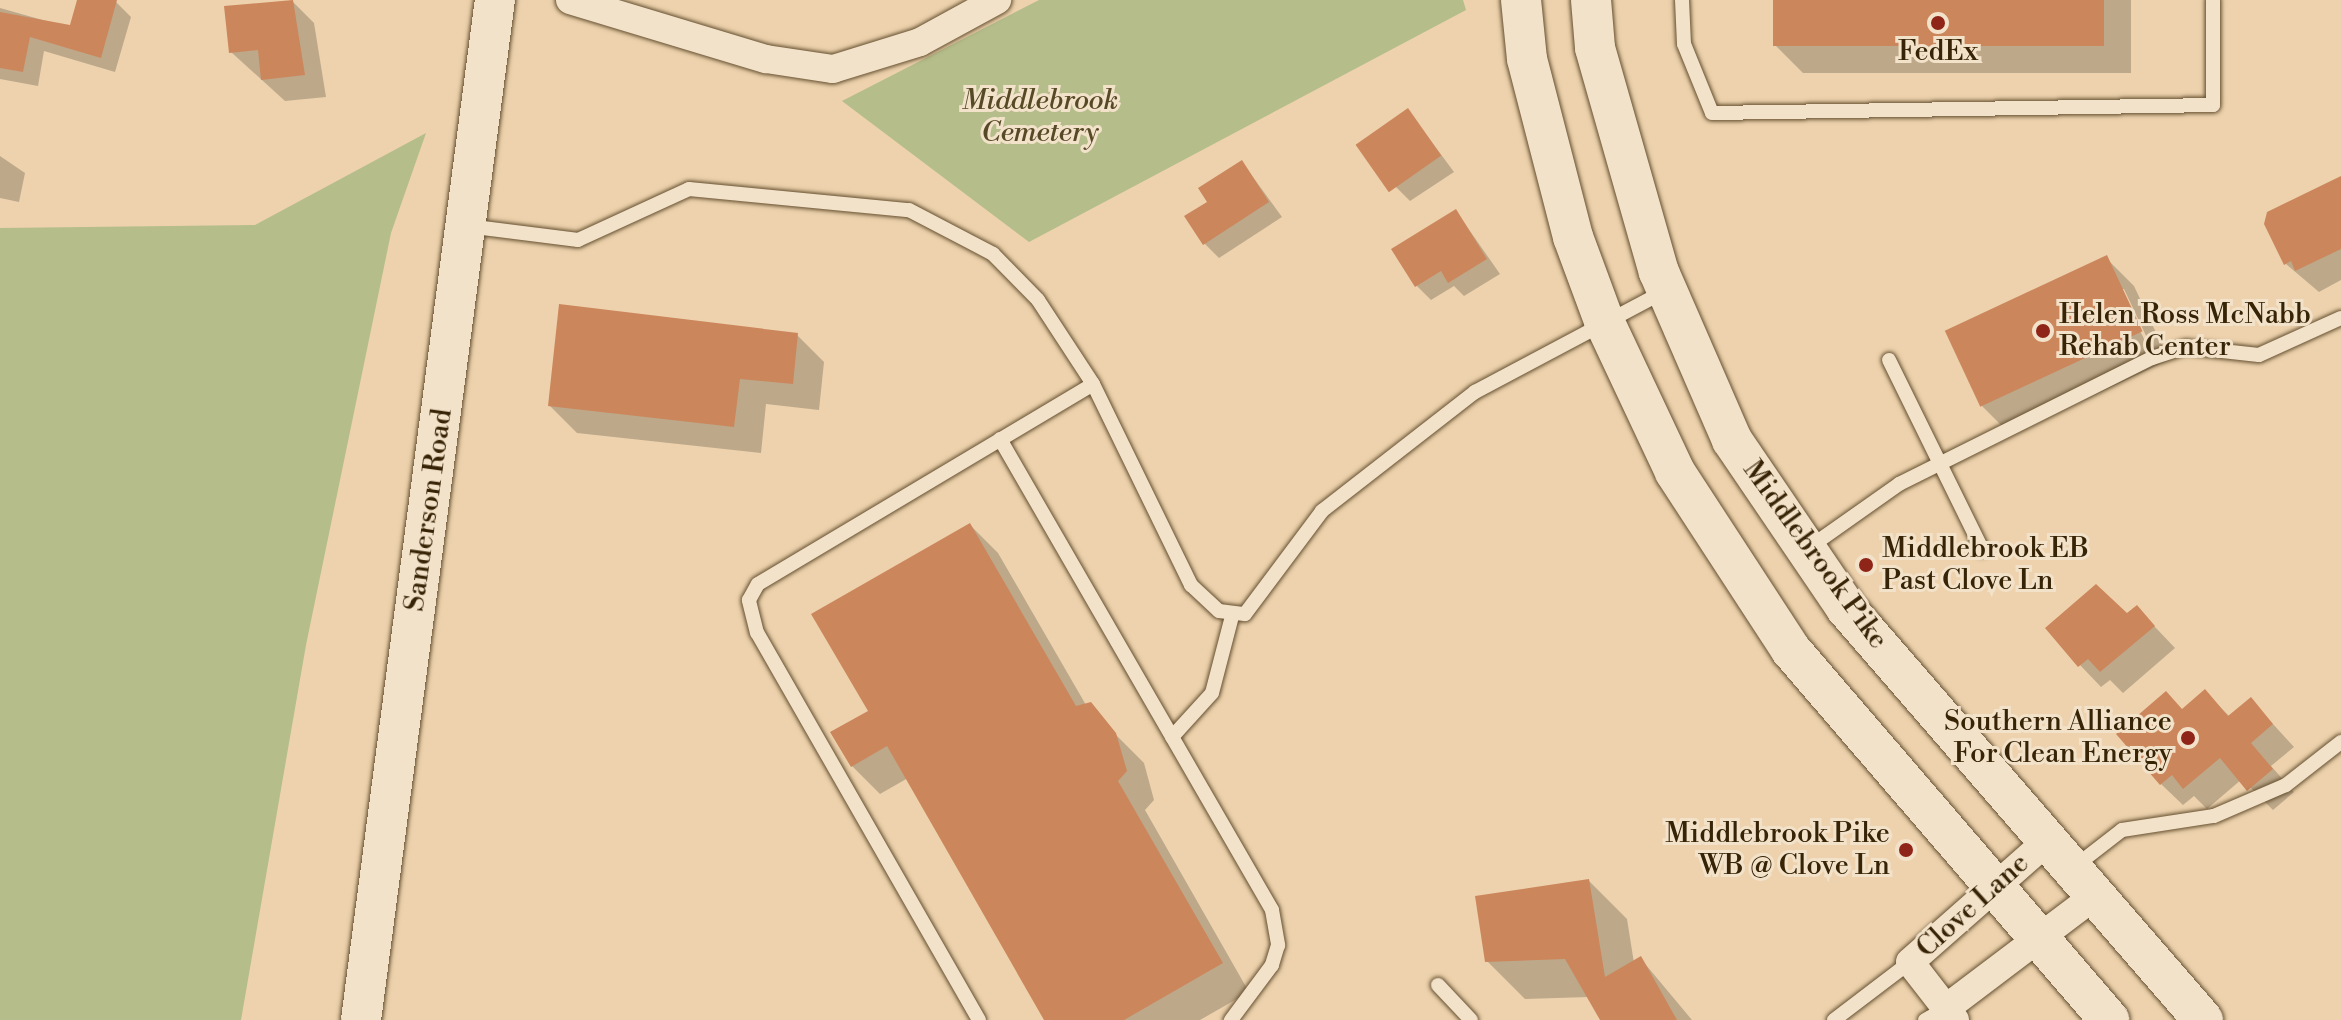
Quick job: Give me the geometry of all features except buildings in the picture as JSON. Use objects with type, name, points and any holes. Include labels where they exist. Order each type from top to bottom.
[{"type":"main road","name":"Sanderson Road","points":[[361,1020],[495,0]]},
{"type":"main road","points":[[1521,0],[1527,59],[1573,237],[1604,321],[1675,472],[1791,650],[1992,889],[2109,1020]]},
{"type":"main road","name":"Middlebrook Pike","points":[[1591,0],[1595,48],[1667,290],[1732,440],[1846,608],[2069,871],[2203,1020]]},
{"type":"street","points":[[570,0],[766,59],[833,69],[920,42],[997,0]]},
{"type":"street","name":"Clove Lane","points":[[2069,871],[2039,941],[1942,1016],[1910,962],[1992,889],[2069,871]]},
{"type":"lane","points":[[1682,0],[1684,44],[1712,113],[2213,105],[2213,0]]},
{"type":"lane","points":[[467,226],[578,240],[689,189],[909,210],[953,228],[1002,262],[1038,300],[1093,384],[1191,585],[1232,616]]},
{"type":"lane","points":[[1232,616],[1254,609],[1322,511],[1475,392],[1667,290]]},
{"type":"lane","points":[[1806,549],[1940,464],[2175,349],[2259,355],[2341,318]]},
{"type":"lane","points":[[1889,360],[1982,549]]},
{"type":"lane","points":[[979,1020],[757,633],[749,600],[774,571],[1093,384]]},
{"type":"lane","points":[[1000,439],[1278,927],[1272,965],[1231,1020]]},
{"type":"lane","points":[[1172,737],[1212,693],[1232,616]]},
{"type":"lane","points":[[2069,871],[2122,830],[2214,816],[2286,785],[2341,742]]},
{"type":"lane","points":[[1834,1020],[1910,962]]},
{"type":"lane","points":[[1438,985],[1471,1020]]},
{"type":"green space","name":"Middlebrook Cemetery","points":[[1039,0],[1463,0],[1466,10],[1029,242],[842,101]]},
{"type":"green space","points":[[426,133],[391,233],[306,645],[241,1020],[0,1020],[0,228],[255,225]]},
{"type":"place","name":"FedEx","points":[[1938,23]]},
{"type":"place","name":"Helen Ross McNabb Rehab Center","points":[[2043,331]]},
{"type":"place","name":"Middlebrook EB Past Clove Ln","points":[[1866,565]]},
{"type":"place","name":"Southern Alliance For Clean Energy","points":[[2188,738]]},
{"type":"place","name":"Middlebrook Pike WB @ Clove Ln","points":[[1906,850]]}]
